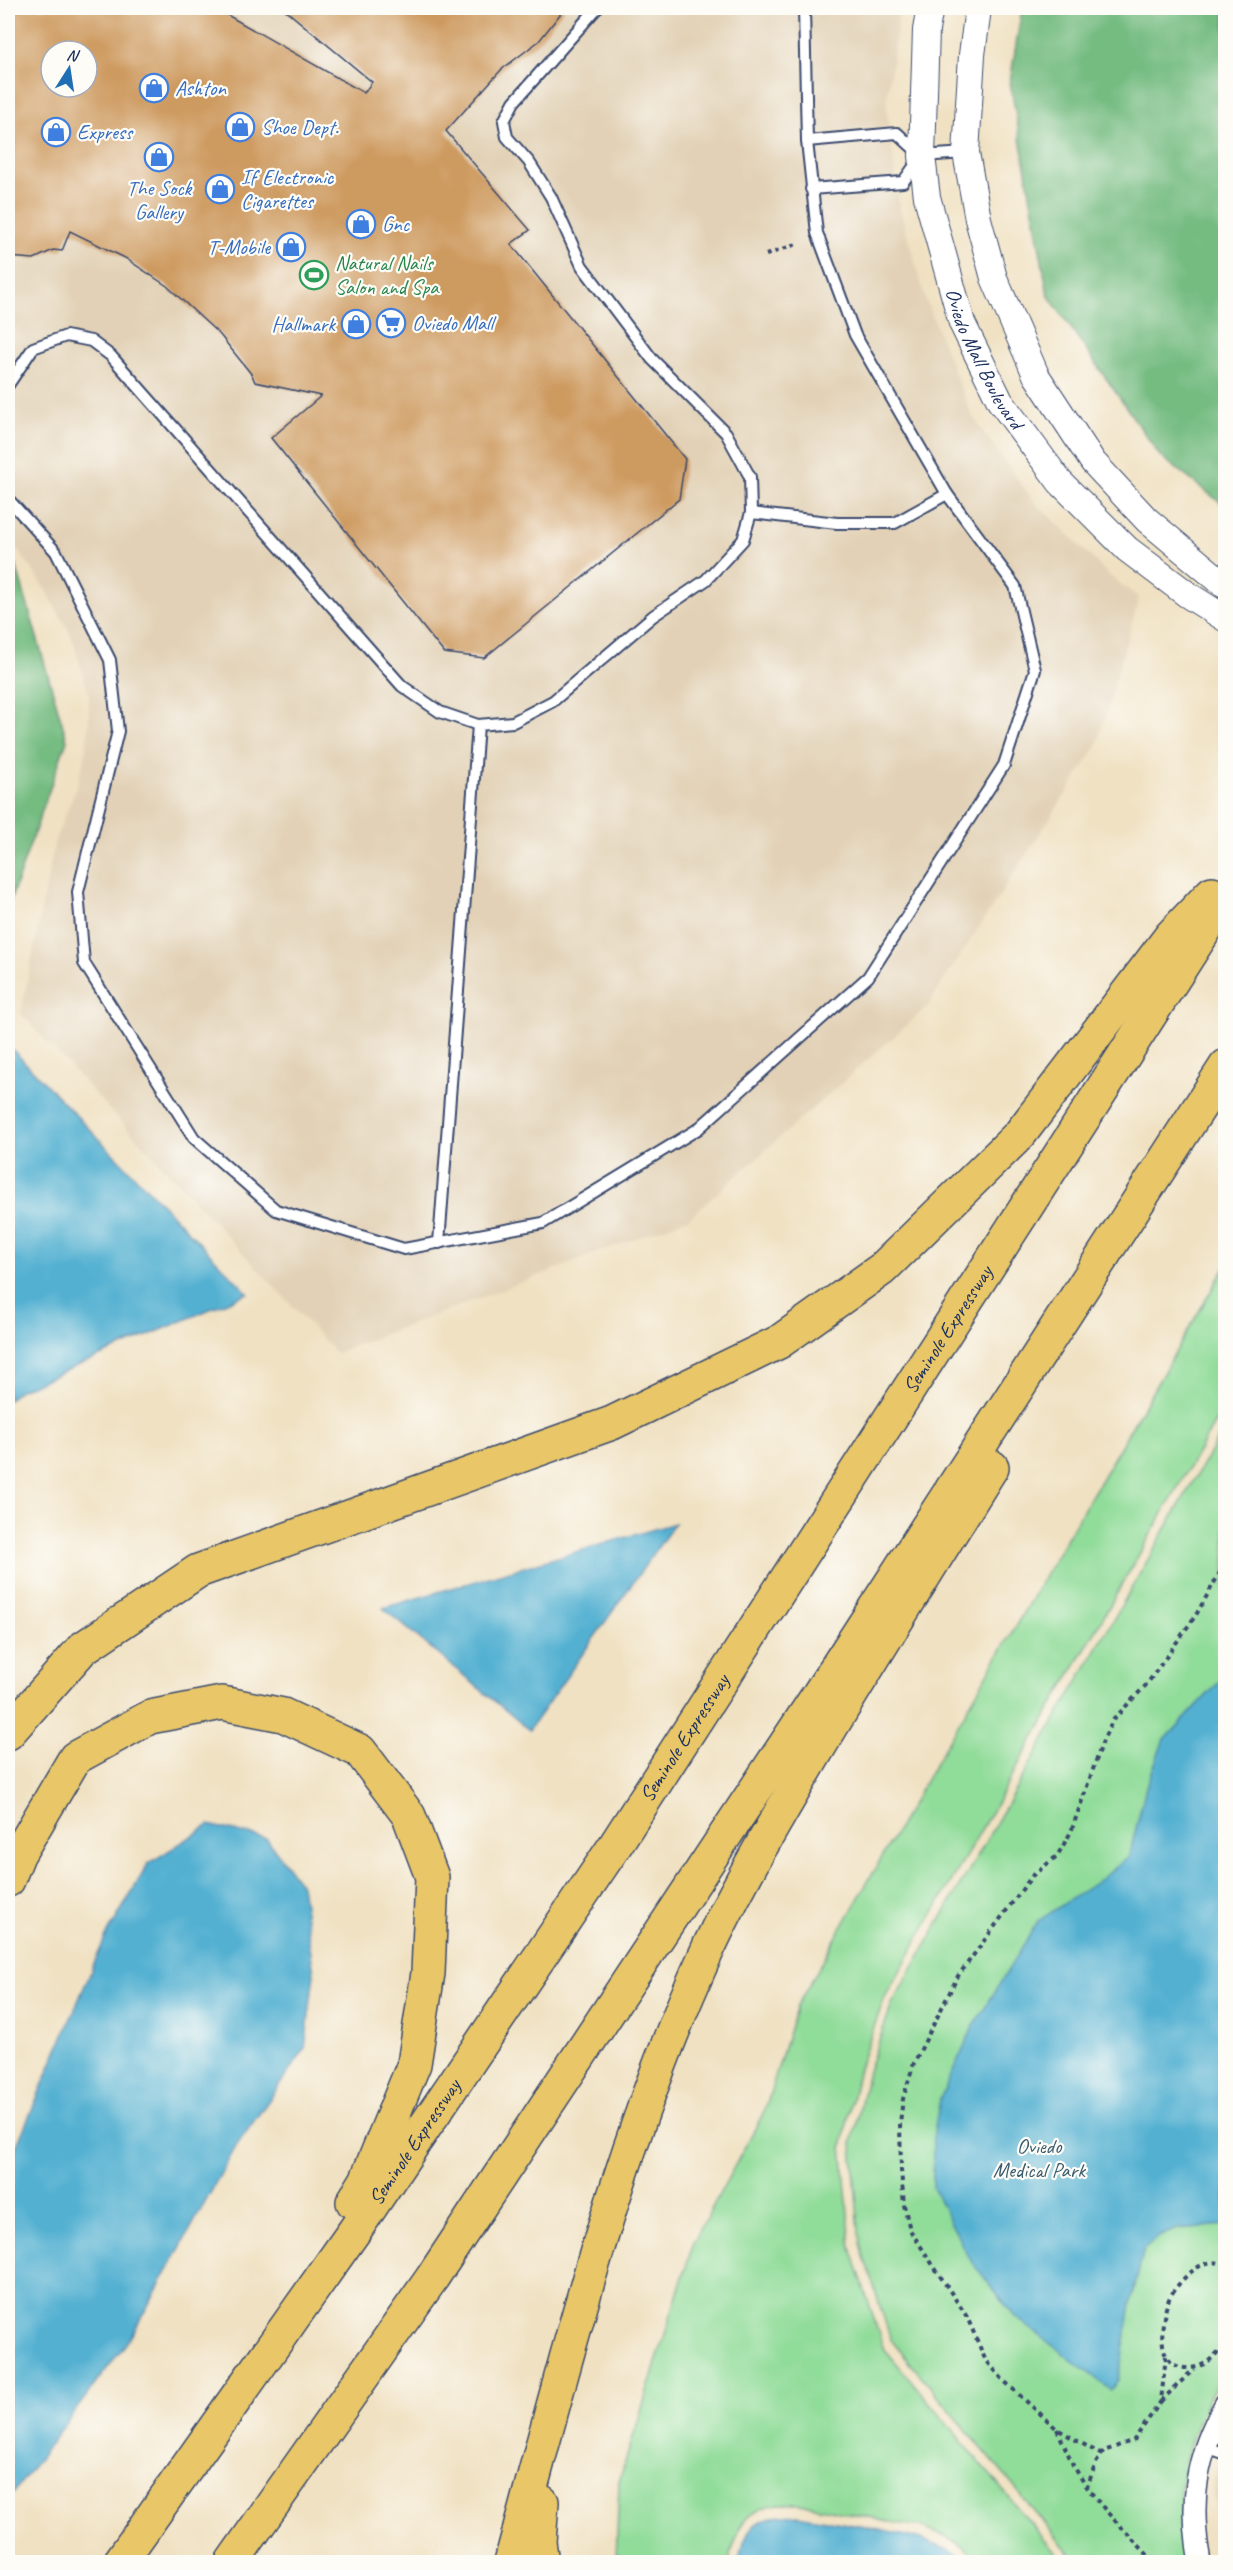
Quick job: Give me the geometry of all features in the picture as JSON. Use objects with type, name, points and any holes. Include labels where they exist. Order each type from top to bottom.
[{"type":"highway","points":[[8,1733],[83,1648],[198,1571],[612,1423],[779,1342],[882,1269],[1020,1134],[1179,947],[1226,879]]},
{"type":"highway","name":"Seminole Expressway","points":[[120,2562],[356,2230],[616,1844],[1179,947],[1226,897]]},
{"type":"highway","points":[[232,2562],[439,2268],[836,1668],[1226,1066]]},
{"type":"highway","points":[[511,2562],[610,2202],[664,2050],[700,1965],[757,1852],[844,1704],[1048,1378],[1153,1180]]},
{"type":"highway","points":[[8,1880],[18,1856],[75,1758],[150,1717],[222,1703],[283,1715],[360,1751],[408,1816],[429,1867],[432,1877],[428,1973],[414,2064],[366,2181],[218,2427]]},
{"type":"highway","points":[[542,2562],[539,2542],[549,2422]]},
{"type":"street","name":"Oviedo Mall Boulevard","points":[[930,8],[926,30],[922,156],[927,197],[962,322],[1000,401],[1060,482],[1127,549],[1188,595],[1226,619]]},
{"type":"street","name":"Oviedo Mall Boulevard","points":[[978,8],[972,56],[966,153],[978,219],[994,278],[1036,375],[1093,462],[1148,520],[1226,586]]},
{"type":"street","points":[[1200,2562],[1194,2529],[1195,2488],[1216,2450],[1211,2428],[1226,2403]]},
{"type":"lane","points":[[8,385],[33,348],[66,336],[91,341],[111,356],[402,686],[440,712],[478,725],[513,722],[553,701],[652,616],[706,580],[743,540],[751,513],[750,477],[726,433],[652,359],[582,266],[551,197],[529,162],[507,137],[504,121],[514,102],[597,8]]},
{"type":"lane","points":[[8,499],[56,552],[110,660],[118,731],[78,892],[84,963],[194,1138],[276,1210],[404,1249],[543,1223],[698,1129],[868,977],[1004,765],[1035,670],[1015,586],[947,494],[855,335],[817,233],[807,141],[804,8]]},
{"type":"lane","points":[[807,141],[897,133],[922,156],[966,153]]},
{"type":"lane","points":[[811,189],[903,182],[922,156]]},
{"type":"lane","points":[[751,513],[837,522],[895,523],[947,494]]},
{"type":"lane","points":[[439,1243],[478,725]]},
{"type":"path","points":[[766,255],[797,244]]},
{"type":"path","points":[[1102,2455],[1057,2428],[1004,2381],[985,2359],[968,2317],[910,2230],[904,2205],[901,2170],[900,2123],[903,2098],[914,2063],[958,1976],[1032,1876],[1057,1856],[1071,1832],[1104,1738],[1113,1720],[1147,1684],[1196,1615],[1223,1567],[1226,1557]]},
{"type":"path","points":[[1161,2401],[1166,2356],[1162,2334],[1170,2298],[1190,2274],[1204,2264],[1223,2261],[1226,2267]]},
{"type":"path","points":[[1087,2487],[1104,2451],[1134,2440],[1161,2401],[1194,2369],[1214,2357],[1226,2341]]},
{"type":"path","points":[[1166,2356],[1172,2364],[1180,2368],[1194,2369]]},
{"type":"path","points":[[1057,2428],[1073,2465],[1087,2487],[1106,2513],[1131,2535],[1154,2562]]},
{"type":"shaded area","name":"Oviedo Mall","points":[[8,8],[900,8],[886,103],[900,209],[926,301],[972,416],[1033,500],[1111,577],[1139,598],[1097,746],[927,1007],[689,1218],[336,1353],[21,1014],[55,840],[76,788],[85,756],[89,724],[89,695],[71,635],[43,585],[8,536]]},
{"type":"shaded area","points":[[1225,2447],[1224,2562],[1219,2549],[1213,2481]]},
{"type":"green space","points":[[1022,8],[1225,8],[1225,506],[1160,456],[1048,295],[1010,82]]},
{"type":"green space","points":[[8,556],[15,562],[67,740],[8,907]]},
{"type":"green space","points":[[1225,1267],[1225,1405],[885,1997],[859,2068],[842,2146],[851,2248],[883,2347],[1063,2562],[983,2562],[957,2543],[922,2528],[802,2504],[787,2504],[760,2509],[746,2519],[735,2539],[730,2562],[616,2562],[619,2482],[694,2241],[765,2110],[797,2006],[928,1776]]},
{"type":"green space","name":"Oviedo Medical Park","points":[[1225,1426],[1226,2370],[1201,2415],[1186,2462],[1181,2511],[1182,2536],[1187,2562],[1077,2562],[891,2340],[860,2244],[852,2144],[868,2071],[893,2002]]},
{"type":"water","points":[[8,1045],[248,1293],[18,1391],[8,1400]]},
{"type":"water","points":[[675,1523],[529,1730],[383,1608]]},
{"type":"water","points":[[1225,1676],[1225,2225],[1177,2229],[1158,2237],[1144,2249],[1132,2299],[1118,2380],[1111,2390],[1014,2316],[967,2255],[933,2187],[933,2138],[940,2099],[972,2029],[1038,1921],[1101,1879],[1129,1857],[1146,1787],[1163,1742]]},
{"type":"water","points":[[209,1825],[267,1839],[301,1885],[314,1974],[305,2049],[237,2145],[130,2338],[8,2500],[8,2166],[105,1938],[148,1864]]},
{"type":"water","points":[[800,2515],[912,2537],[953,2552],[968,2562],[740,2562],[746,2537],[757,2523],[775,2517]]},
{"type":"building","name":"Oviedo Mall","points":[[8,8],[215,8],[364,93],[372,82],[283,8],[565,8],[539,41],[501,70],[446,131],[530,230],[511,244],[685,459],[679,499],[484,658],[444,653],[271,438],[321,396],[255,382],[220,335],[167,286],[125,258],[70,231],[62,251],[53,250],[34,259],[8,257]]},
{"type":"place","name":"Ashton","points":[[154,88]]},
{"type":"place","name":"Shoe Dept.","points":[[240,127]]},
{"type":"place","name":"Express","points":[[56,132]]},
{"type":"place","name":"The Sock Gallery","points":[[159,157]]},
{"type":"place","name":"If Electronic Cigarettes","points":[[220,189]]},
{"type":"place","name":"Gnc","points":[[361,224]]},
{"type":"place","name":"T-Mobile","points":[[291,247]]},
{"type":"place","name":"Natural Nails Salon and Spa","points":[[314,275]]},
{"type":"place","name":"Oviedo Mall","points":[[391,323]]},
{"type":"place","name":"Hallmark","points":[[356,324]]}]
